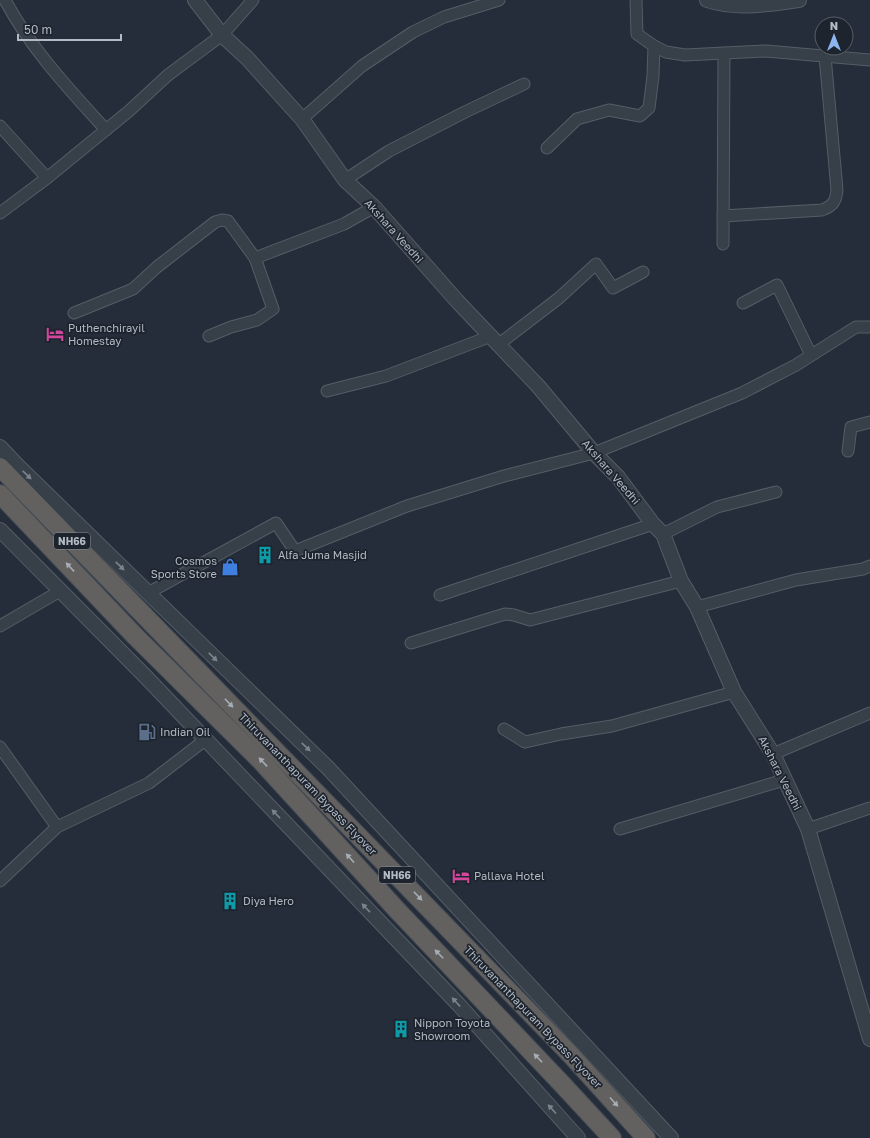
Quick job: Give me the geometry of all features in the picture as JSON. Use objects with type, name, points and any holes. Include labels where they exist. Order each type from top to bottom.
[{"type":"highway","name":"Thiruvananthapuram Bypass Flyover","points":[[0,467],[571,1055],[646,1138]]},
{"type":"highway","name":"Thiruvananthapuram Bypass Flyover","points":[[0,494],[135,636],[260,760],[397,910],[612,1138]]},
{"type":"street","points":[[5,0],[13,15],[48,65],[106,130]]},
{"type":"street","name":"Akshara Veedhi","points":[[195,0],[222,35],[247,58],[302,119],[345,180],[374,207],[458,302],[538,386],[594,453],[618,477],[653,524],[663,534],[681,581],[697,607],[734,692],[773,754],[808,829],[870,1039]]},
{"type":"street","points":[[0,213],[47,178],[106,130],[168,75],[222,35],[253,0]]},
{"type":"street","points":[[302,119],[362,66],[413,32],[444,17],[499,0]]},
{"type":"street","points":[[636,0],[637,34],[654,46],[666,52],[684,55],[766,51],[814,55]]},
{"type":"street","points":[[708,0],[716,3],[753,6],[799,0]]},
{"type":"street","points":[[547,148],[577,119],[609,110],[640,116],[649,108],[653,76],[654,46]]},
{"type":"street","points":[[723,244],[724,53]]},
{"type":"street","points":[[723,216],[822,210],[831,206],[836,200],[837,190],[825,56],[870,60]]},
{"type":"street","points":[[345,180],[389,151],[524,84]]},
{"type":"street","points":[[0,126],[47,178]]},
{"type":"street","points":[[255,258],[344,224],[374,207]]},
{"type":"street","points":[[74,313],[133,289],[157,267],[215,222],[222,220],[228,221],[255,258],[273,309],[257,320],[230,327],[209,336]]},
{"type":"street","points":[[327,391],[386,376],[495,340],[559,298],[596,264],[613,288],[643,272]]},
{"type":"street","points":[[743,303],[777,284],[811,355]]},
{"type":"street","points":[[148,593],[276,523],[295,552],[407,506],[504,476],[594,453],[742,392],[796,365],[856,327],[870,327]]},
{"type":"street","points":[[848,451],[851,427],[870,422]]},
{"type":"street","points":[[0,447],[328,768],[672,1138]]},
{"type":"street","points":[[663,534],[718,507],[776,492]]},
{"type":"street","points":[[440,595],[653,524]]},
{"type":"street","points":[[0,530],[205,740],[459,1005],[576,1137]]},
{"type":"street","points":[[697,607],[796,580],[862,569],[870,566]]},
{"type":"street","points":[[411,643],[505,614],[530,620],[681,581]]},
{"type":"street","points":[[0,626],[60,591]]},
{"type":"street","points":[[504,729],[525,742],[561,734],[612,726],[734,692]]},
{"type":"street","points":[[773,754],[870,712]]},
{"type":"street","points":[[0,881],[57,827],[149,784],[205,740]]},
{"type":"street","points":[[0,747],[57,827]]},
{"type":"street","points":[[620,829],[784,780]]},
{"type":"street","points":[[808,829],[870,808]]},
{"type":"place","name":"Puthenchirayil Homestay","points":[[55,334]]},
{"type":"place","name":"Alfa Juma Masjid","points":[[265,555]]},
{"type":"place","name":"Cosmos Sports Store","points":[[230,567]]},
{"type":"place","name":"Indian Oil","points":[[147,732]]},
{"type":"place","name":"Pallava Hotel","points":[[461,876]]},
{"type":"place","name":"Diya Hero","points":[[230,901]]},
{"type":"place","name":"Nippon Toyota Showroom","points":[[401,1029]]}]
